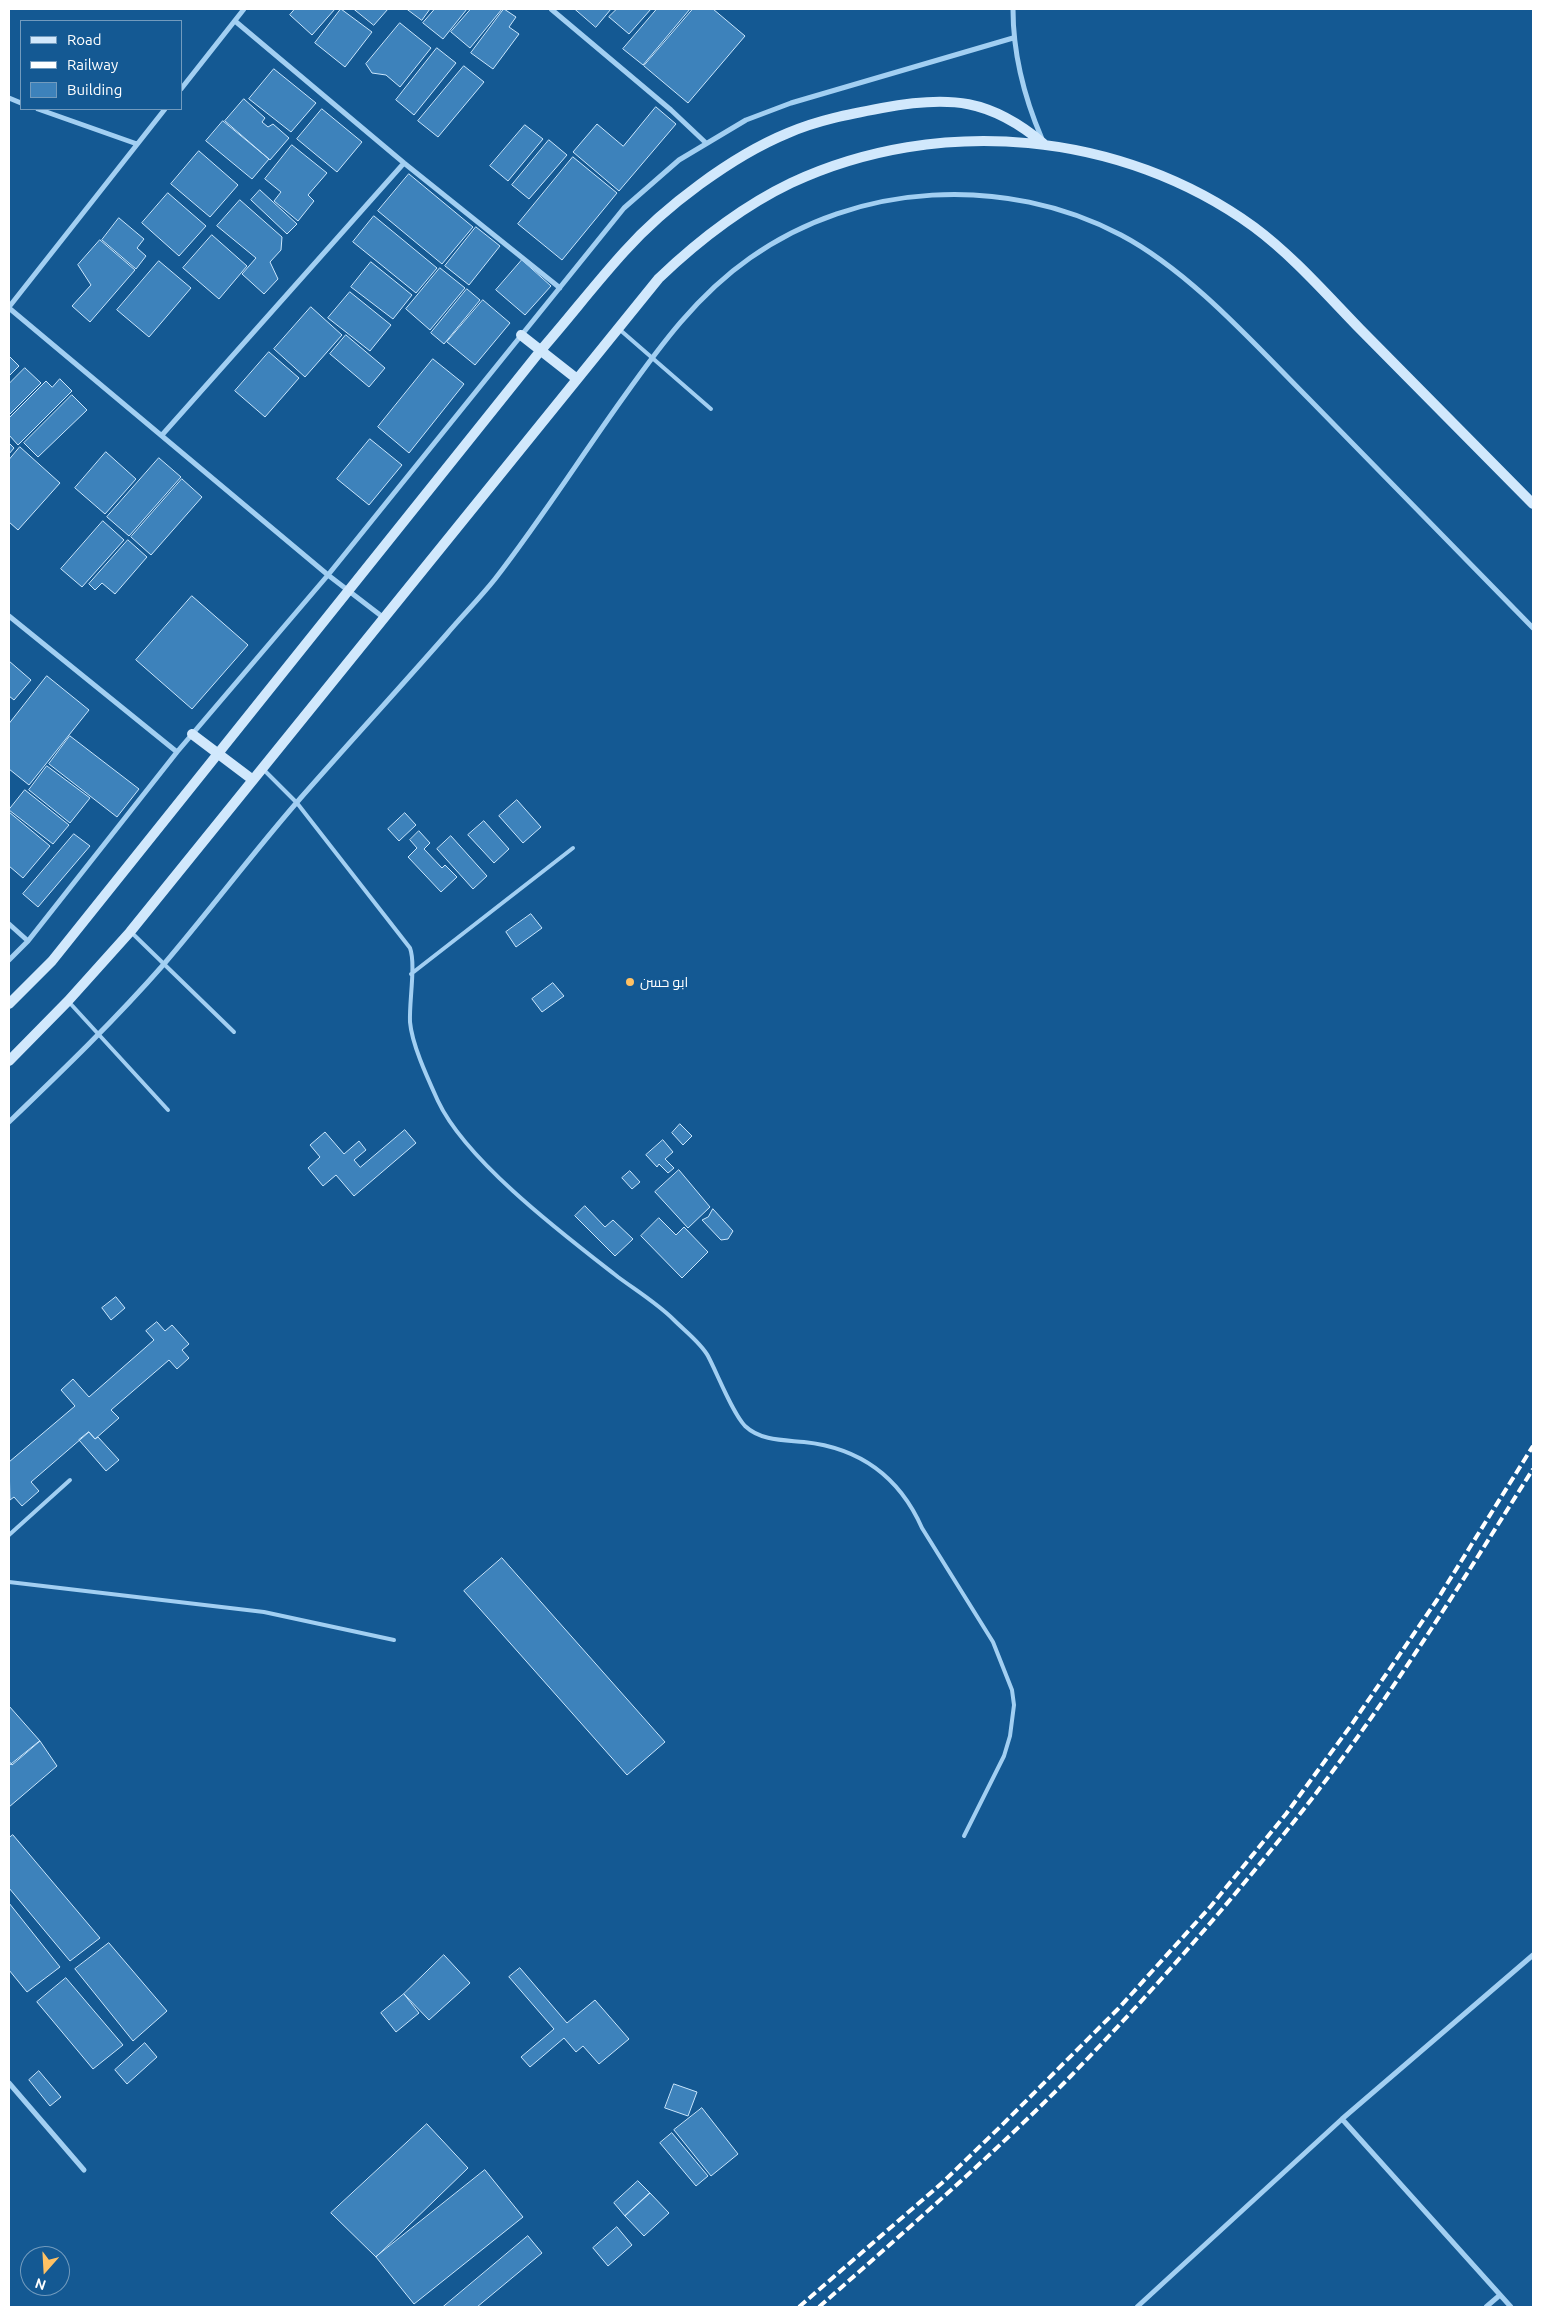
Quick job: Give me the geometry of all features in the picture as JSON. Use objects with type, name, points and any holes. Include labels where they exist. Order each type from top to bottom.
[{"type":"main road","points":[[9,1004],[52,961],[541,350],[625,251],[681,199],[731,162],[787,133],[845,115],[907,103],[953,101],[973,104],[1011,119],[1044,144]]},
{"type":"main road","points":[[9,1061],[68,1001],[130,932],[659,278],[708,234],[734,216],[790,184],[851,160],[914,146],[979,142],[1044,144],[1108,157],[1170,179],[1228,210],[1255,228],[1281,249],[1533,504]]},
{"type":"main road","points":[[521,335],[577,379]]},
{"type":"main road","points":[[192,734],[253,780]]},
{"type":"street","points":[[182,88],[244,9]]},
{"type":"street","points":[[551,9],[671,110],[706,143]]},
{"type":"street","points":[[1013,9],[1013,38],[1024,93],[1044,144]]},
{"type":"street","points":[[235,20],[404,163],[560,288]]},
{"type":"street","points":[[9,960],[28,941],[177,752],[328,575],[624,208],[653,180],[706,143],[746,120],[791,103],[1013,38]]},
{"type":"street","points":[[41,110],[137,144]]},
{"type":"street","points":[[164,110],[9,307],[328,575],[384,618]]},
{"type":"street","points":[[162,435],[404,163]]},
{"type":"street","points":[[9,1122],[99,1035],[163,964],[297,802],[494,580],[652,357],[688,313],[718,282],[752,256],[789,234],[828,216],[870,204],[912,196],[955,194],[998,196],[1040,204],[1082,217],[1121,235],[1158,257],[1192,284],[1283,373],[1533,628]]},
{"type":"street","points":[[9,616],[177,752]]},
{"type":"street","points":[[9,924],[28,941]]},
{"type":"street","points":[[1137,2307],[1342,2118],[1533,1955]]},
{"type":"street","points":[[9,2083],[84,2170]]},
{"type":"street","points":[[1342,2118],[1511,2307]]},
{"type":"street","points":[[1486,2307],[1500,2295]]},
{"type":"lane","points":[[617,328],[711,409]]},
{"type":"lane","points":[[262,768],[297,802],[410,948],[412,957],[410,1018],[414,1040],[438,1102],[466,1143],[509,1186],[574,1242],[672,1318],[707,1353],[736,1414],[746,1426],[759,1435],[772,1440],[834,1447],[853,1453],[870,1463],[886,1476],[915,1511],[922,1528],[993,1642],[1012,1690],[1014,1705],[1010,1736],[1004,1756],[964,1836]]},
{"type":"lane","points":[[411,974],[573,848]]},
{"type":"lane","points":[[130,932],[234,1032]]},
{"type":"lane","points":[[68,1001],[168,1110]]},
{"type":"lane","points":[[9,1536],[70,1480]]},
{"type":"lane","points":[[9,1582],[264,1612],[394,1640]]},
{"type":"building","points":[[295,9],[335,9],[312,35],[290,15]]},
{"type":"building","points":[[341,9],[372,32],[345,67],[315,43]]},
{"type":"building","points":[[354,9],[388,9],[374,25]]},
{"type":"building","points":[[407,9],[430,9],[422,20]]},
{"type":"building","points":[[435,9],[467,9],[443,39],[423,23]]},
{"type":"building","points":[[471,9],[502,9],[470,48],[451,32]]},
{"type":"building","points":[[504,9],[516,17],[509,27],[519,34],[493,69],[471,53]]},
{"type":"building","points":[[575,9],[611,9],[596,27]]},
{"type":"building","points":[[617,9],[651,9],[629,34],[609,17]]},
{"type":"building","points":[[657,9],[690,9],[643,65],[623,49]]},
{"type":"building","points":[[693,9],[713,9],[745,36],[688,103],[644,66]]},
{"type":"building","points":[[400,23],[431,48],[400,87],[386,75],[372,73],[366,64]]},
{"type":"building","points":[[437,48],[456,63],[414,115],[396,100]]},
{"type":"building","points":[[464,66],[484,82],[438,137],[418,121]]},
{"type":"building","points":[[274,69],[316,103],[291,132],[249,99]]},
{"type":"building","points":[[244,99],[265,118],[262,122],[268,127],[273,124],[289,138],[270,160],[225,121]]},
{"type":"building","points":[[656,107],[676,124],[619,191],[573,152],[597,124],[623,146]]},
{"type":"building","points":[[322,109],[362,142],[337,172],[297,139]]},
{"type":"building","points":[[223,121],[269,159],[252,179],[206,141]]},
{"type":"building","points":[[525,125],[543,139],[508,181],[490,166]]},
{"type":"building","points":[[549,140],[567,155],[529,199],[512,185]]},
{"type":"building","points":[[292,145],[327,173],[308,195],[314,201],[298,221],[274,201],[281,192],[265,179]]},
{"type":"building","points":[[199,151],[238,185],[210,217],[171,184]]},
{"type":"building","points":[[573,157],[617,193],[562,260],[518,224]]},
{"type":"building","points":[[409,174],[473,227],[442,264],[378,211]]},
{"type":"building","points":[[260,190],[297,224],[287,234],[251,200]]},
{"type":"building","points":[[168,193],[206,226],[179,256],[142,223]]},
{"type":"building","points":[[240,200],[282,237],[281,250],[270,262],[278,279],[264,294],[242,274],[256,258],[217,226]]},
{"type":"building","points":[[374,216],[437,268],[416,293],[353,242]]},
{"type":"building","points":[[119,218],[144,239],[137,248],[146,256],[136,269],[102,240]]},
{"type":"building","points":[[476,227],[500,246],[469,285],[445,266]]},
{"type":"building","points":[[212,235],[247,266],[219,299],[183,268]]},
{"type":"building","points":[[100,240],[135,270],[90,322],[72,306],[91,285],[78,265]]},
{"type":"building","points":[[522,260],[551,286],[525,315],[496,290]]},
{"type":"building","points":[[159,261],[191,288],[149,337],[117,310]]},
{"type":"building","points":[[371,262],[412,295],[393,319],[351,287]]},
{"type":"building","points":[[440,268],[465,288],[430,330],[406,309]]},
{"type":"building","points":[[467,289],[480,300],[444,344],[431,333]]},
{"type":"building","points":[[350,292],[391,325],[370,351],[328,318]]},
{"type":"building","points":[[483,300],[510,323],[475,365],[447,342]]},
{"type":"building","points":[[311,307],[342,335],[305,377],[274,349]]},
{"type":"building","points":[[346,335],[385,368],[369,387],[330,354]]},
{"type":"building","points":[[269,352],[299,378],[265,417],[235,391]]},
{"type":"building","points":[[9,356],[19,366],[9,376]]},
{"type":"building","points":[[433,359],[464,384],[409,453],[378,427]]},
{"type":"building","points":[[25,368],[41,383],[9,415],[9,384]]},
{"type":"building","points":[[60,379],[72,391],[18,445],[9,435],[9,418],[46,381],[52,387]]},
{"type":"building","points":[[72,395],[87,410],[38,457],[24,443]]},
{"type":"building","points":[[370,439],[402,465],[369,505],[337,479]]},
{"type":"building","points":[[9,443],[14,448],[9,454]]},
{"type":"building","points":[[20,447],[60,483],[18,530],[9,522],[9,460]]},
{"type":"building","points":[[106,452],[136,479],[105,514],[75,488]]},
{"type":"building","points":[[159,458],[181,477],[129,536],[107,517]]},
{"type":"building","points":[[182,479],[202,497],[151,555],[131,537]]},
{"type":"building","points":[[103,521],[124,540],[82,587],[61,569]]},
{"type":"building","points":[[128,540],[147,557],[115,594],[102,583],[95,590],[89,584]]},
{"type":"building","points":[[192,596],[248,645],[192,709],[136,660]]},
{"type":"building","points":[[9,661],[31,680],[14,700],[9,696]]},
{"type":"building","points":[[47,676],[89,710],[29,785],[9,769],[9,724]]},
{"type":"building","points":[[70,736],[139,789],[117,817],[49,764]]},
{"type":"building","points":[[47,766],[90,798],[70,823],[29,790]]},
{"type":"building","points":[[25,790],[69,825],[53,844],[9,810]]},
{"type":"building","points":[[517,800],[541,827],[523,843],[499,816]]},
{"type":"building","points":[[9,812],[50,846],[23,878],[9,866]]},
{"type":"building","points":[[405,813],[416,825],[399,841],[388,829]]},
{"type":"building","points":[[484,821],[509,849],[494,863],[468,835]]},
{"type":"building","points":[[419,831],[430,843],[424,849],[442,868],[445,865],[457,877],[441,892],[408,857],[417,848],[410,840]]},
{"type":"building","points":[[74,834],[90,846],[38,907],[23,894]]},
{"type":"building","points":[[451,836],[487,876],[473,889],[437,849]]},
{"type":"building","points":[[531,914],[542,928],[516,947],[506,932]]},
{"type":"building","points":[[553,983],[564,996],[542,1012],[532,999]]},
{"type":"building","points":[[680,1124],[692,1136],[683,1145],[672,1133]]},
{"type":"building","points":[[405,1130],[416,1143],[354,1196],[336,1175],[323,1186],[308,1168],[320,1157],[310,1145],[325,1132],[344,1154],[359,1141],[366,1150],[354,1160],[360,1167]]},
{"type":"building","points":[[663,1140],[673,1152],[665,1159],[674,1168],[668,1173],[659,1164],[657,1167],[646,1155]]},
{"type":"building","points":[[679,1170],[710,1207],[688,1228],[655,1192]]},
{"type":"building","points":[[630,1171],[640,1182],[632,1189],[622,1178]]},
{"type":"building","points":[[585,1206],[605,1227],[613,1220],[633,1239],[615,1256],[575,1216]]},
{"type":"building","points":[[713,1209],[733,1231],[728,1239],[721,1240],[702,1220],[708,1217]]},
{"type":"building","points":[[659,1218],[676,1235],[684,1227],[708,1252],[682,1278],[641,1236]]},
{"type":"building","points":[[116,1297],[125,1308],[111,1320],[102,1308]]},
{"type":"building","points":[[157,1322],[165,1331],[172,1325],[189,1344],[182,1350],[189,1358],[177,1369],[169,1360],[111,1410],[119,1418],[95,1439],[89,1432],[31,1482],[39,1491],[22,1506],[14,1497],[10,1500],[9,1462],[75,1406],[61,1390],[73,1379],[89,1397],[154,1340],[146,1331]]},
{"type":"building","points":[[89,1432],[95,1439],[98,1437],[119,1460],[106,1471],[79,1440]]},
{"type":"building","points":[[502,1558],[665,1742],[627,1775],[464,1591]]},
{"type":"building","points":[[9,1706],[40,1741],[12,1765],[9,1761]]},
{"type":"building","points":[[40,1741],[57,1766],[9,1807],[9,1766]]},
{"type":"building","points":[[13,1835],[100,1938],[70,1961],[9,1888],[9,1838]]},
{"type":"building","points":[[9,1903],[60,1967],[27,1992],[9,1970]]},
{"type":"building","points":[[109,1943],[167,2011],[133,2041],[75,1969]]},
{"type":"building","points":[[444,1955],[470,1983],[429,2020],[404,1994]]},
{"type":"building","points":[[520,1968],[567,2023],[595,2000],[629,2039],[599,2064],[583,2046],[576,2052],[564,2038],[530,2067],[521,2057],[554,2029],[509,1977]]},
{"type":"building","points":[[66,1978],[123,2045],[93,2069],[37,2002]]},
{"type":"building","points":[[404,1994],[419,2013],[396,2032],[381,2013]]},
{"type":"building","points":[[145,2043],[157,2057],[127,2084],[115,2070]]},
{"type":"building","points":[[39,2071],[61,2097],[50,2106],[29,2080]]},
{"type":"building","points":[[674,2084],[697,2092],[688,2116],[665,2108]]},
{"type":"building","points":[[702,2108],[738,2154],[711,2176],[674,2130]]},
{"type":"building","points":[[427,2124],[468,2168],[376,2257],[331,2213]]},
{"type":"building","points":[[672,2133],[708,2176],[696,2186],[660,2143]]},
{"type":"building","points":[[485,2170],[523,2217],[414,2304],[376,2257]]},
{"type":"building","points":[[638,2181],[650,2193],[625,2216],[614,2203]]},
{"type":"building","points":[[650,2193],[669,2213],[644,2236],[625,2216]]},
{"type":"building","points":[[617,2227],[632,2245],[608,2266],[593,2248]]},
{"type":"building","points":[[528,2236],[542,2253],[477,2307],[443,2307]]},
{"type":"railway","points":[[799,2307],[942,2183],[1001,2126],[1118,2009],[1211,1906],[1286,1814],[1352,1724],[1437,1600],[1533,1446]]},
{"type":"railway","points":[[819,2307],[944,2197],[1065,2082],[1125,2019],[1213,1920],[1296,1819],[1360,1734],[1419,1647],[1533,1469]]},
{"type":"place","name":"ابو حسن","points":[[630,982]]}]
